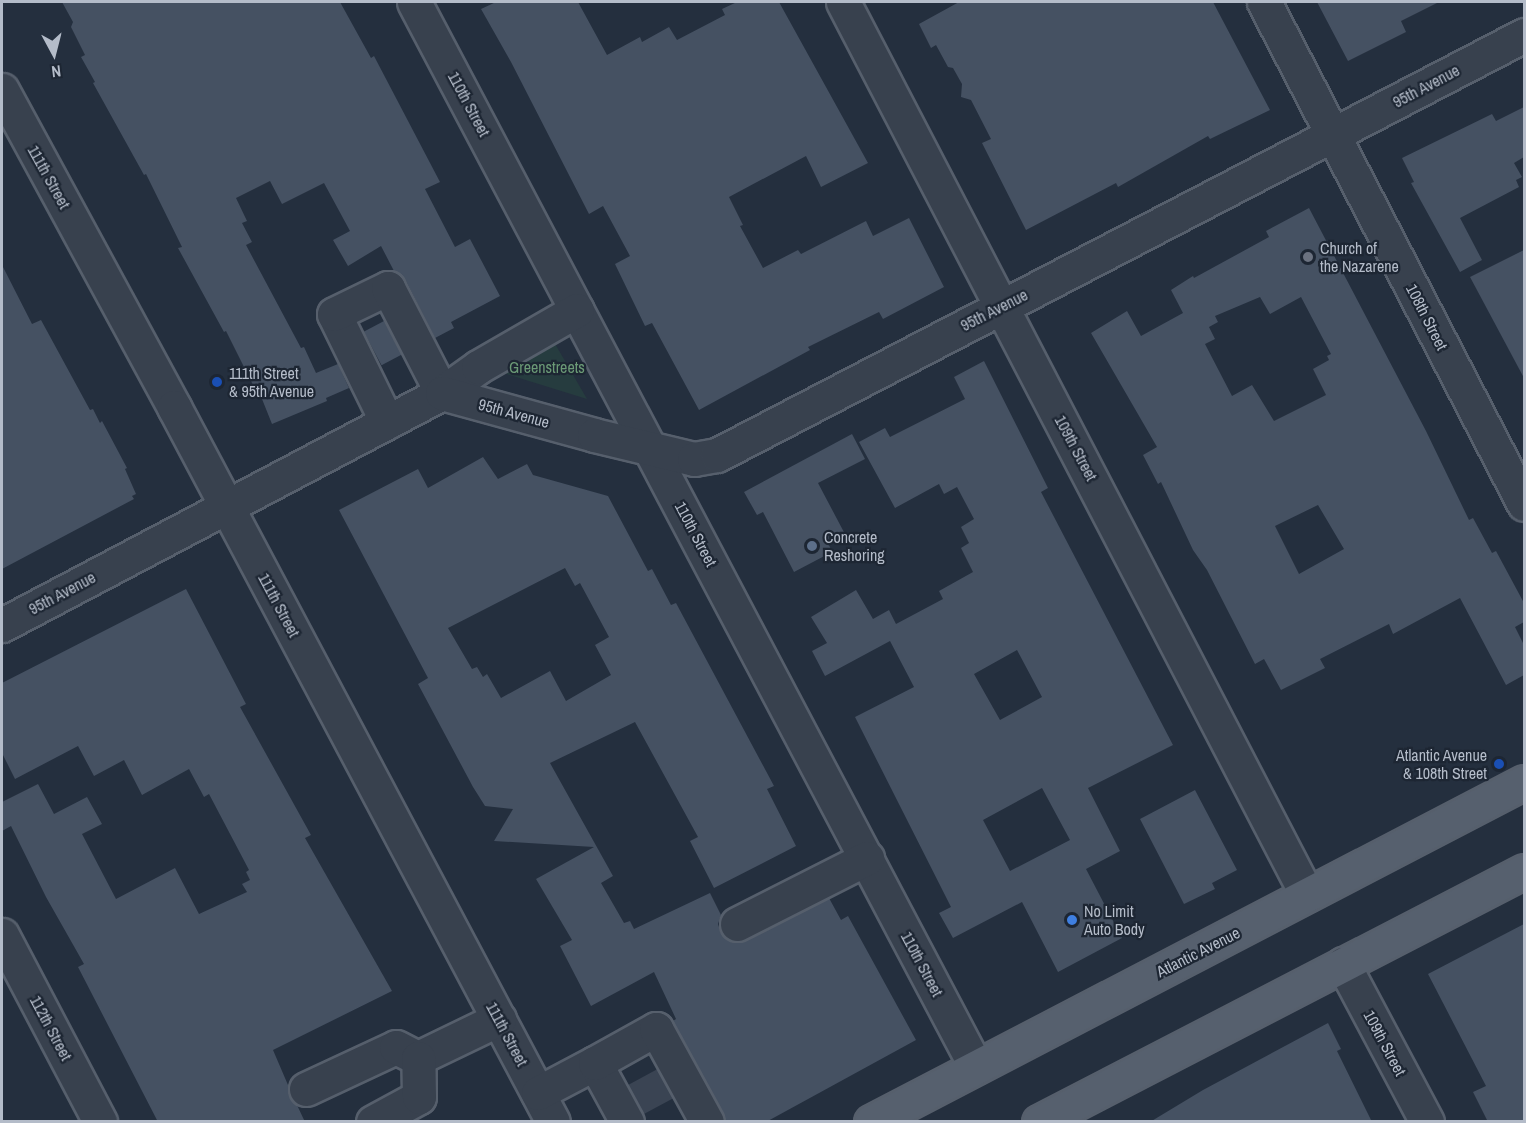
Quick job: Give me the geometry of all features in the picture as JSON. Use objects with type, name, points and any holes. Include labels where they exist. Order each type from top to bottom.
[{"type":"main road","name":"Atlantic Avenue","points":[[871,1122],[1524,782]]},
{"type":"main road","points":[[1039,1122],[1524,871]]},
{"type":"street","name":"110th Street","points":[[414,2],[976,1067]]},
{"type":"street","name":"109th Street","points":[[843,2],[1307,895]]},
{"type":"street","name":"108th Street","points":[[1264,2],[1524,504]]},
{"type":"street","name":"95th Avenue","points":[[442,393],[652,450],[694,459],[717,456],[1524,35]]},
{"type":"street","name":"111th Street","points":[[2,90],[227,506],[553,1122]]},
{"type":"street","points":[[387,422],[334,314],[388,288],[442,393]]},
{"type":"street","name":"95th Avenue","points":[[2,625],[442,393],[478,367],[578,310]]},
{"type":"street","points":[[737,924],[867,858]]},
{"type":"street","name":"112th Street","points":[[2,935],[100,1122]]},
{"type":"street","name":"109th Street","points":[[1343,964],[1427,1122]]},
{"type":"street","points":[[418,1058],[499,1019]]},
{"type":"street","points":[[538,1093],[656,1029],[678,1077],[703,1120]]},
{"type":"street","points":[[306,1089],[396,1047],[418,1058]]},
{"type":"street","points":[[373,1122],[419,1097],[418,1058]]},
{"type":"street","points":[[595,1063],[628,1110]]},
{"type":"green space","name":"Greenstreets","points":[[554,342],[587,399],[500,372]]},
{"type":"building","points":[[62,2],[340,2],[371,58],[374,56],[440,182],[425,189],[455,247],[470,239],[500,296],[451,322],[454,328],[435,338],[405,279],[394,271],[381,246],[348,266],[333,240],[350,231],[324,183],[282,204],[270,181],[236,198],[247,221],[242,223],[252,242],[246,245],[301,348],[304,347],[316,373],[338,364],[349,388],[326,398],[327,401],[272,424],[260,394],[258,395],[226,331],[224,332],[178,248],[182,247],[146,174],[144,175],[93,83],[95,82],[81,57],[85,55],[71,27],[73,22]]},
{"type":"building","points":[[496,2],[578,2],[607,55],[640,37],[642,42],[669,27],[677,40],[725,15],[722,9],[737,2],[779,2],[868,163],[821,187],[806,156],[729,197],[743,225],[740,226],[763,268],[798,250],[801,254],[866,221],[873,236],[909,218],[944,287],[883,319],[879,312],[808,347],[810,350],[699,410],[652,323],[645,326],[615,264],[630,256],[603,206],[589,214],[511,62],[481,9]]},
{"type":"building","points":[[959,2],[1213,2],[1270,110],[1210,139],[1208,136],[1118,187],[1116,183],[1026,230],[982,143],[991,139],[971,100],[961,97],[962,84],[953,68],[948,67],[936,45],[931,48],[919,24]]},
{"type":"building","points":[[1317,2],[1439,2],[1401,21],[1406,32],[1348,61]]},
{"type":"building","points":[[1524,107],[1524,157],[1514,163],[1522,177],[1516,180],[1519,187],[1460,218],[1482,260],[1460,272],[1411,183],[1414,182],[1402,158],[1492,114],[1496,121]]},
{"type":"building","points":[[1309,208],[1426,431],[1469,520],[1473,518],[1492,553],[1496,551],[1524,603],[1524,622],[1515,627],[1524,645],[1524,675],[1506,685],[1460,598],[1393,634],[1389,624],[1320,659],[1325,668],[1281,690],[1264,659],[1255,664],[1207,570],[1193,550],[1161,482],[1158,484],[1143,455],[1157,447],[1091,333],[1127,311],[1141,336],[1183,313],[1171,290],[1193,276],[1194,278],[1269,237],[1266,231]],"holes":[[[1260,297],[1270,314],[1301,297],[1331,354],[1327,356],[1329,360],[1313,369],[1326,395],[1274,421],[1252,385],[1232,396],[1205,344],[1215,339],[1209,327],[1218,322],[1215,316]],[[1318,505],[1344,549],[1299,574],[1275,526]]]},
{"type":"building","points":[[1524,250],[1524,378],[1470,277]]},
{"type":"building","points":[[2,265],[32,324],[41,320],[90,410],[93,409],[100,423],[102,421],[127,468],[125,469],[136,494],[132,496],[134,499],[2,569]]},
{"type":"building","points":[[384,321],[402,355],[382,365],[364,332]]},
{"type":"building","points":[[984,361],[1048,488],[1041,492],[1173,745],[1088,788],[1120,851],[1086,869],[1122,938],[1058,972],[1022,902],[953,938],[939,913],[951,907],[855,717],[914,687],[890,641],[825,676],[812,651],[827,643],[811,617],[856,590],[873,619],[889,610],[896,624],[943,599],[939,591],[973,572],[961,548],[969,543],[961,527],[974,519],[957,487],[944,494],[939,484],[895,508],[859,442],[885,428],[890,437],[965,399],[954,377]],"holes":[[[1017,650],[1042,697],[1000,720],[974,674]],[[1042,788],[1070,840],[1010,871],[983,820]]]},
{"type":"building","points":[[852,434],[865,459],[818,483],[846,536],[829,545],[832,552],[794,572],[763,512],[757,515],[744,492]]},
{"type":"building","points":[[483,457],[498,479],[527,464],[533,475],[608,496],[648,571],[652,569],[671,605],[676,603],[774,786],[767,789],[796,846],[714,888],[690,841],[698,837],[635,722],[550,763],[613,876],[601,883],[624,923],[630,921],[634,929],[710,893],[721,915],[718,924],[721,933],[727,940],[737,943],[829,898],[841,920],[848,916],[916,1040],[766,1122],[726,1122],[673,1021],[676,1019],[654,972],[591,1006],[560,946],[572,940],[536,879],[594,847],[494,841],[513,809],[485,806],[473,787],[418,684],[428,678],[339,510],[418,469],[428,488]],"holes":[[[565,568],[575,586],[580,583],[609,637],[595,645],[611,675],[566,701],[550,671],[501,698],[487,674],[483,677],[477,667],[472,669],[448,628]]]},
{"type":"building","points":[[186,589],[246,704],[240,707],[311,835],[305,838],[392,991],[273,1050],[288,1085],[289,1096],[297,1105],[305,1122],[158,1122],[78,967],[84,964],[46,897],[11,826],[2,831],[2,802],[38,784],[54,814],[87,797],[102,824],[82,834],[116,899],[175,868],[199,914],[247,892],[242,884],[250,880],[246,872],[249,870],[209,794],[204,797],[189,769],[142,795],[124,760],[94,776],[78,746],[15,779],[2,753],[2,683]]},
{"type":"building","points":[[1195,790],[1237,870],[1212,883],[1215,889],[1184,904],[1140,819]]},
{"type":"building","points":[[1524,924],[1524,1122],[1488,1122],[1473,1092],[1486,1086],[1428,974]]},
{"type":"building","points":[[1328,1023],[1341,1049],[1337,1051],[1372,1122],[1150,1122],[1203,1090]]},
{"type":"tunnel","points":[[636,1099],[675,1078]]},
{"type":"place","name":"Church of the Nazarene","points":[[1308,257]]},
{"type":"place","name":"111th Street & 95th Avenue","points":[[217,382]]},
{"type":"place","name":"Concrete Reshoring","points":[[812,546]]},
{"type":"place","name":"Atlantic Avenue & 108th Street","points":[[1499,764]]},
{"type":"place","name":"No Limit Auto Body","points":[[1072,920]]}]
